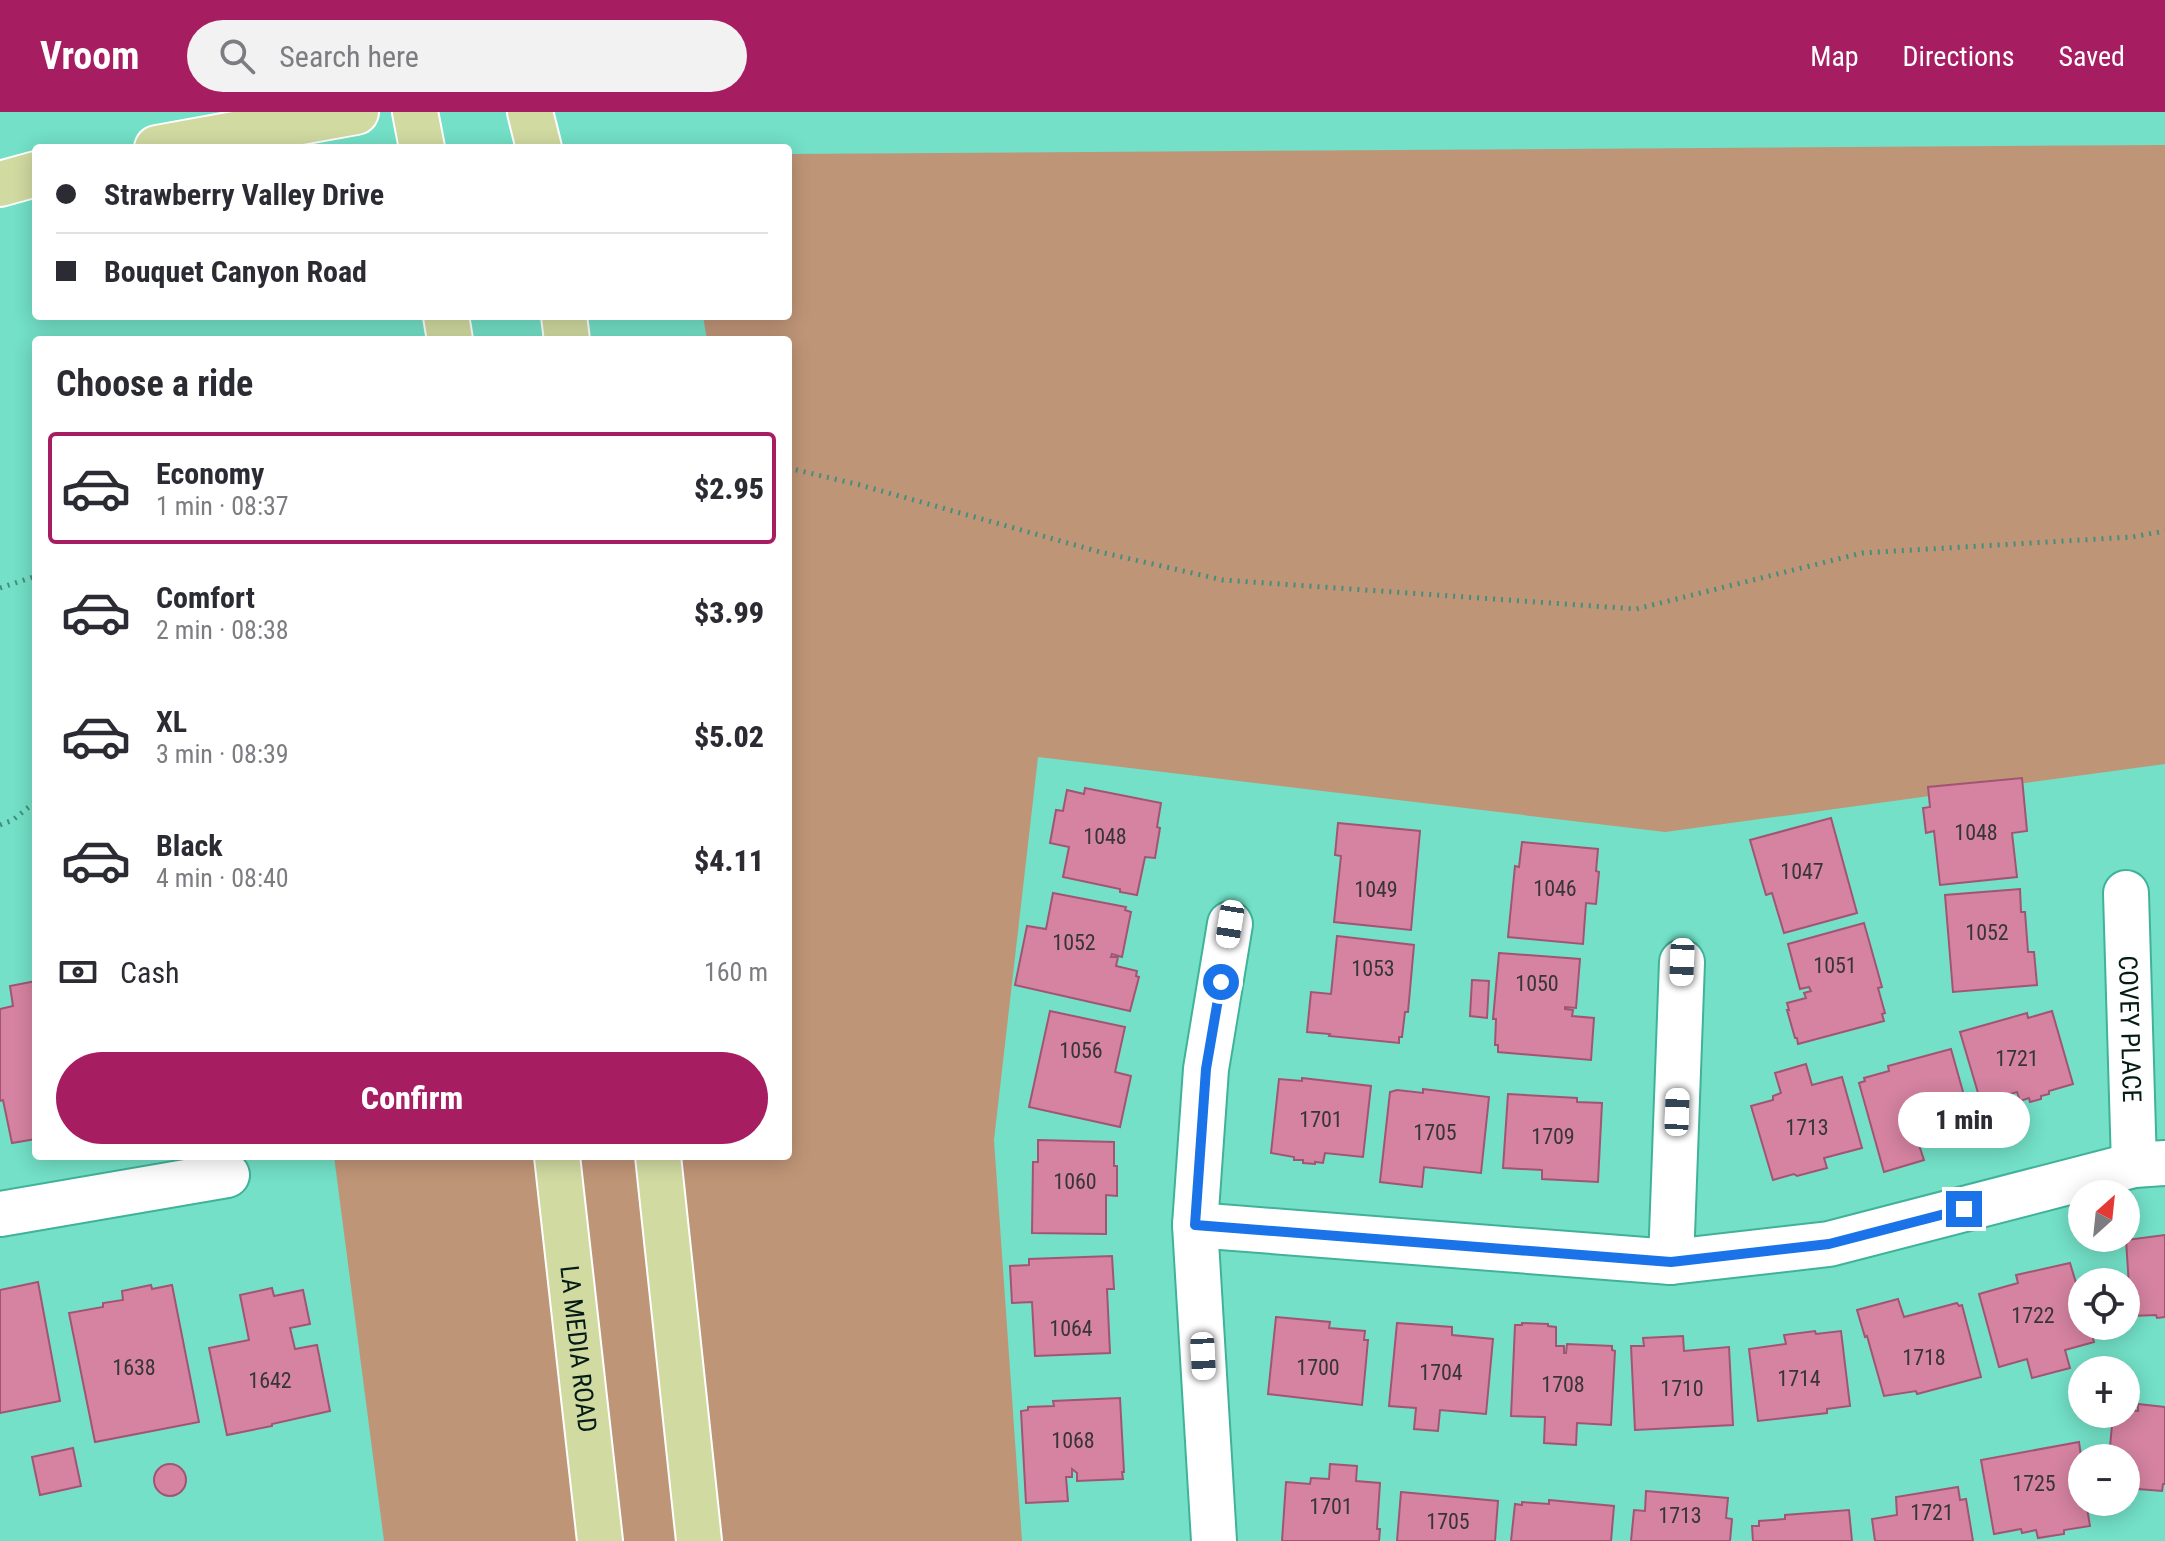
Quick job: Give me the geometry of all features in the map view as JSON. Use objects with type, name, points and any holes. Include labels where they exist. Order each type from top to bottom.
[{"type":"main road","points":[[179,144],[356,112]]},
{"type":"main road","points":[[415,112],[421,144]]},
{"type":"main road","points":[[530,112],[538,144]]},
{"type":"main road","points":[[0,184],[32,175]]},
{"type":"main road","name":"LA MEDIA ROAD","points":[[558,1160],[600,1541]]},
{"type":"main road","points":[[658,1160],[699,1541]]},
{"type":"street","name":"COVEY PLACE","points":[[2126,893],[2149,1164]]},
{"type":"street","points":[[1214,1541],[1195,1225],[1206,1069],[1230,924]]},
{"type":"street","points":[[1671,1262],[1682,962]]},
{"type":"street","points":[[1195,1225],[1671,1262],[1829,1244],[2149,1164]]},
{"type":"street","points":[[0,1214],[227,1175]]},
{"type":"path","points":[[792,469],[1100,552],[1223,580],[1636,609],[1862,553],[2132,537],[2165,531]]},
{"type":"path","points":[[0,588],[32,577]]},
{"type":"path","points":[[0,825],[13,820],[32,804]]},
{"type":"shaded area","points":[[2165,145],[2165,764],[1665,832],[1038,757],[994,1140],[1022,1541],[384,1541],[335,1160],[792,1160],[792,336],[706,336],[704,320],[792,320],[792,154]]},
{"type":"building","points":[[2022,778],[2027,831],[2012,833],[2017,877],[1940,885],[1934,831],[1926,833],[1923,808],[1930,807],[1928,787]]},
{"type":"building","points":[[1085,788],[1161,803],[1155,858],[1145,857],[1137,895],[1063,877],[1069,847],[1050,843],[1056,810],[1063,811],[1067,790],[1084,794]]},
{"type":"building","points":[[1831,818],[1857,913],[1784,933],[1772,893],[1766,895],[1750,840]]},
{"type":"building","points":[[1338,823],[1420,831],[1411,930],[1334,922],[1341,856],[1335,855]]},
{"type":"building","points":[[1522,842],[1598,849],[1596,904],[1586,903],[1583,944],[1508,937],[1515,866],[1519,867]]},
{"type":"building","points":[[2020,889],[2028,952],[2034,952],[2037,985],[1953,992],[1945,895]]},
{"type":"building","points":[[1053,893],[1126,907],[1125,910],[1131,912],[1122,957],[1112,954],[1111,957],[1118,957],[1116,966],[1137,971],[1136,976],[1139,977],[1130,1011],[1015,985],[1027,926],[1046,929]]},
{"type":"building","points":[[1864,923],[1882,987],[1878,988],[1885,1013],[1882,1014],[1884,1021],[1798,1044],[1787,1003],[1806,998],[1804,993],[1811,991],[1809,987],[1800,989],[1788,944]]},
{"type":"building","points":[[1337,936],[1414,945],[1408,1012],[1405,1012],[1399,1043],[1307,1032],[1311,992],[1331,994]]},
{"type":"building","points":[[1499,953],[1580,959],[1576,1008],[1565,1009],[1573,1010],[1572,1016],[1594,1018],[1591,1060],[1498,1052],[1498,1045],[1495,1045],[1496,1019],[1493,1019]]},
{"type":"building","points":[[1472,980],[1489,981],[1487,1018],[1470,1016]]},
{"type":"building","points":[[32,982],[32,1140],[12,1143],[3,1100],[0,1101],[0,1009],[13,1006],[10,986]]},
{"type":"building","points":[[1050,1011],[1125,1027],[1115,1072],[1131,1076],[1120,1127],[1029,1107]]},
{"type":"building","points":[[2052,1011],[2073,1084],[2049,1091],[2041,1099],[2030,1102],[2029,1098],[2020,1101],[2017,1092],[1981,1103],[1960,1032],[2027,1013],[2028,1018]]},
{"type":"building","points":[[1951,1049],[1972,1124],[1917,1139],[1924,1160],[1884,1172],[1859,1083],[1865,1081],[1864,1078],[1889,1071],[1888,1066]]},
{"type":"building","points":[[1806,1064],[1812,1085],[1842,1077],[1862,1148],[1824,1158],[1827,1168],[1773,1180],[1751,1106],[1773,1100],[1773,1096],[1781,1093],[1775,1073]]},
{"type":"building","points":[[1302,1078],[1371,1086],[1363,1157],[1325,1153],[1323,1163],[1315,1164],[1271,1153],[1279,1079],[1302,1081]]},
{"type":"building","points":[[1423,1089],[1489,1097],[1481,1173],[1424,1167],[1422,1187],[1380,1182],[1390,1092],[1423,1093]]},
{"type":"building","points":[[1508,1094],[1577,1098],[1577,1102],[1602,1103],[1598,1182],[1542,1179],[1542,1170],[1503,1168]]},
{"type":"building","points":[[1038,1140],[1114,1142],[1117,1196],[1106,1195],[1106,1234],[1032,1233],[1033,1162],[1038,1162]]},
{"type":"building","points":[[2165,1235],[2165,1317],[2140,1316],[2140,1268],[2128,1268],[2127,1252],[2140,1252],[2140,1238]]},
{"type":"building","points":[[1112,1256],[1114,1289],[1107,1289],[1110,1353],[1035,1356],[1032,1302],[1012,1303],[1010,1266],[1029,1265],[1029,1259]]},
{"type":"building","points":[[2070,1263],[2068,1340],[2094,1342],[2065,1350],[2068,1369],[2032,1378],[2027,1359],[1999,1367],[1979,1294],[2018,1283],[2016,1275]]},
{"type":"building","points":[[38,1282],[60,1401],[0,1413],[0,1290]]},
{"type":"building","points":[[151,1285],[152,1289],[172,1285],[199,1422],[95,1442],[69,1313],[103,1307],[103,1303],[123,1300],[122,1291]]},
{"type":"building","points":[[272,1288],[274,1296],[303,1290],[310,1324],[290,1328],[295,1349],[317,1345],[330,1411],[227,1435],[209,1348],[249,1340],[240,1295]]},
{"type":"building","points":[[1898,1299],[1904,1317],[1957,1303],[1962,1305],[1981,1377],[1917,1394],[1916,1391],[1884,1396],[1857,1310]]},
{"type":"building","points":[[1276,1317],[1330,1322],[1329,1328],[1365,1331],[1364,1340],[1368,1340],[1362,1405],[1268,1394]]},
{"type":"building","points":[[1397,1323],[1452,1327],[1452,1335],[1493,1339],[1486,1414],[1440,1410],[1438,1431],[1414,1429],[1416,1408],[1389,1406]]},
{"type":"building","points":[[1515,1325],[1556,1327],[1556,1346],[1564,1346],[1564,1353],[1567,1344],[1612,1346],[1615,1351],[1611,1425],[1577,1423],[1576,1445],[1544,1443],[1545,1417],[1511,1416]]},
{"type":"building","points":[[1815,1331],[1816,1334],[1841,1331],[1850,1406],[1827,1409],[1827,1413],[1758,1421],[1749,1349],[1786,1344],[1784,1335]]},
{"type":"building","points":[[1683,1336],[1684,1351],[1729,1347],[1733,1425],[1635,1430],[1631,1346],[1644,1346],[1643,1338]]},
{"type":"building","points":[[1120,1398],[1123,1479],[1077,1481],[1077,1473],[1072,1469],[1072,1477],[1066,1477],[1068,1501],[1026,1503],[1021,1411],[1028,1410],[1028,1407],[1054,1406],[1053,1401]]},
{"type":"building","points":[[2140,1404],[2165,1407],[2165,1484],[2162,1491],[2140,1489],[2140,1444],[2110,1444],[2112,1428],[2140,1428]]},
{"type":"building","points":[[2068,1444],[2068,1516],[2088,1516],[2090,1526],[2038,1538],[2036,1530],[2022,1533],[2021,1529],[1994,1534],[1981,1460]]},
{"type":"building","points":[[73,1448],[81,1486],[40,1495],[32,1457]]},
{"type":"building","points":[[170,1464],[181,1469],[186,1480],[181,1491],[170,1496],[159,1491],[154,1480],[159,1469]]},
{"type":"building","points":[[1330,1464],[1357,1466],[1356,1481],[1380,1483],[1379,1541],[1282,1541],[1286,1482],[1310,1484],[1311,1478],[1329,1479]]},
{"type":"building","points":[[1958,1487],[1960,1500],[1966,1499],[1973,1541],[1875,1541],[1872,1519],[1897,1515],[1896,1497]]},
{"type":"building","points":[[1646,1491],[1728,1498],[1726,1518],[1732,1519],[1730,1541],[1631,1541],[1634,1510],[1645,1511]]},
{"type":"building","points":[[1401,1492],[1498,1501],[1495,1541],[1397,1541]]},
{"type":"building","points":[[1549,1500],[1614,1506],[1611,1541],[1511,1541],[1515,1504],[1549,1504]]},
{"type":"building","points":[[1849,1510],[1852,1541],[1753,1541],[1752,1526],[1759,1526],[1759,1521],[1785,1519],[1785,1515]]},
{"type":"route","points":[[1221,982],[1206,1069],[1195,1225],[1671,1262],[1829,1244],[1964,1209]]}]
